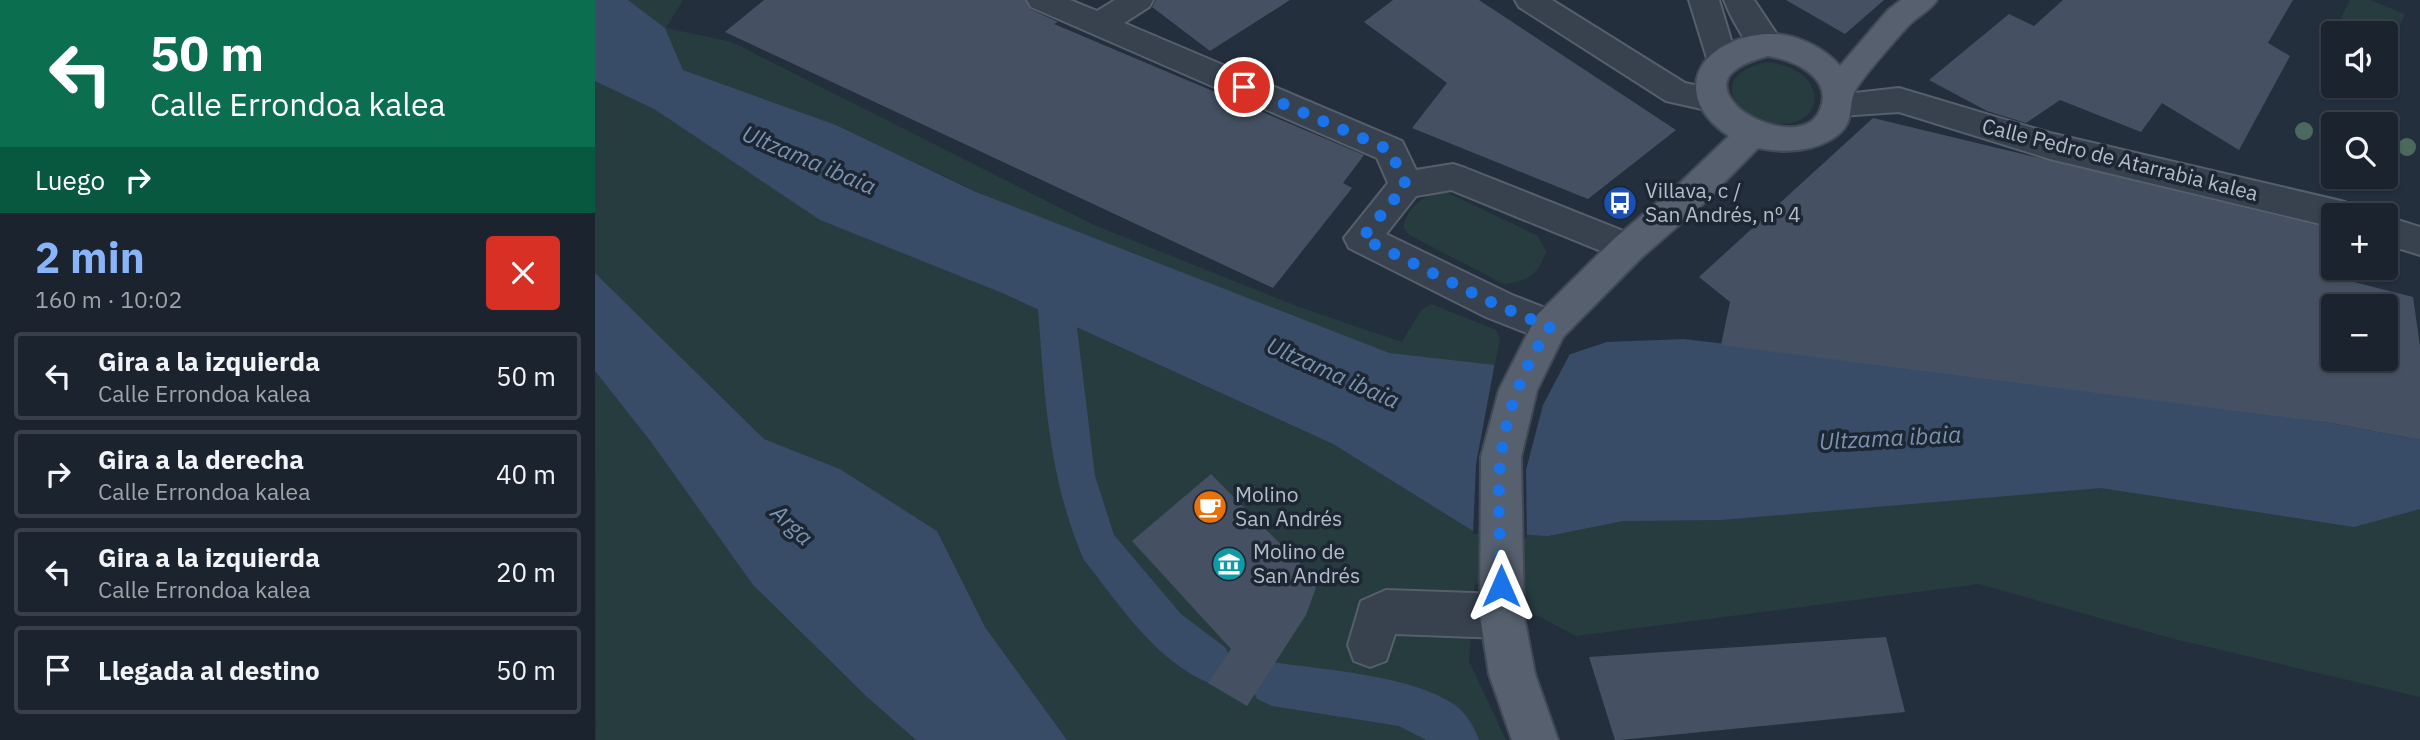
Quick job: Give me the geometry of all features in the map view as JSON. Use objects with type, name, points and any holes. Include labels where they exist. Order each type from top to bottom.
[{"type":"main road","points":[[1840,96],[1829,71],[1811,57],[1790,49],[1768,46],[1742,50],[1721,60],[1712,72],[1709,85],[1711,99],[1720,113],[1733,125],[1751,135],[1771,139],[1809,136],[1825,128],[1835,117],[1840,96],[1868,51],[1899,18],[1923,0]]},
{"type":"main road","points":[[1811,57],[1868,51]]},
{"type":"main road","points":[[1535,740],[1511,674],[1502,601],[1501,457],[1518,390],[1543,337],[1628,248],[1691,194],[1751,135]]},
{"type":"street","points":[[1042,0],[1390,150],[1406,185]]},
{"type":"street","points":[[1099,24],[1138,0]]},
{"type":"street","points":[[1530,0],[1677,93],[1711,99]]},
{"type":"street","points":[[1704,0],[1721,60]]},
{"type":"street","points":[[1739,0],[1744,13],[1768,46]]},
{"type":"street","name":"Calle Pedro de Atarrabia kalea","points":[[1868,51],[1877,80],[1899,100]]},
{"type":"street","name":"Calle Pedro de Atarrabia kalea","points":[[1840,96],[1899,100],[2050,146],[2321,210]]},
{"type":"street","points":[[1543,337],[1499,306],[1362,238],[1406,185],[1453,177],[1628,248]]},
{"type":"street","points":[[2398,234],[2420,241]]},
{"type":"street","points":[[1370,645],[1377,616],[1387,612],[1502,601]]},
{"type":"green space","points":[[628,0],[683,0],[666,28],[732,42],[1094,225],[1299,307],[1402,342],[1421,310],[1431,304],[1496,330],[1500,338],[1495,365],[1568,355],[1607,342],[2420,452],[2420,697],[2170,638],[1979,584],[1576,636],[1475,583],[1469,661],[1506,740],[1067,740],[985,627],[937,531],[840,469],[764,439],[595,273],[595,78],[654,109],[820,220],[1002,293],[1333,444],[1472,530],[1449,385],[1144,271],[836,125],[683,70],[665,28]]},
{"type":"green space","points":[[2350,0],[2370,0],[2405,14],[2398,29],[2398,21],[2339,21]]},
{"type":"green space","points":[[1767,62],[1789,68],[1805,77],[1813,89],[1814,101],[1810,112],[1800,120],[1784,124],[1763,121],[1748,115],[1737,103],[1733,95],[1734,81],[1745,70]]},
{"type":"green space","points":[[1442,190],[1538,236],[1546,251],[1536,271],[1526,279],[1504,284],[1409,235],[1403,227],[1413,208],[1423,199]]},
{"type":"green space","points":[[595,371],[651,442],[753,585],[867,697],[916,740],[596,740]]},
{"type":"water","name":"Ultzama ibaia","points":[[595,0],[628,0],[665,28],[683,70],[836,125],[976,192],[1389,353],[1495,365],[1568,355],[1607,342],[1684,339],[1986,375],[2331,423],[2420,440],[2420,509],[2354,527],[2101,488],[1720,520],[1623,521],[1548,536],[1473,531],[1333,444],[1002,293],[820,220],[654,109],[595,81]]},
{"type":"water","name":"Arga","points":[[595,273],[764,439],[840,469],[937,531],[985,627],[1067,740],[916,740],[867,697],[753,585],[651,442],[595,371]]},
{"type":"pier","points":[[1572,350],[1543,405],[1526,470],[1527,538],[1473,534],[1476,464],[1495,362]]},
{"type":"building","points":[[764,0],[1025,0],[1030,9],[1058,22],[1054,24],[1364,155],[1343,183],[1352,188],[1273,288],[725,32]]},
{"type":"building","points":[[1156,0],[1290,0],[1210,51],[1152,7]]},
{"type":"building","points":[[1393,0],[1479,0],[1676,130],[1588,199],[1412,128],[1447,83],[1364,22]]},
{"type":"building","points":[[1786,0],[1884,0],[1845,34]]},
{"type":"building","points":[[2063,0],[2293,0],[2268,43],[2290,56],[2239,150],[2162,103],[2141,132],[2060,100],[2026,123],[1987,111],[1929,80],[2009,14],[2034,26]]},
{"type":"building","points":[[1873,118],[2321,226],[2321,280],[2350,280],[2413,297],[2420,346],[2420,440],[2331,423],[1721,345],[1730,302],[1699,277]]},
{"type":"building","points":[[1211,474],[1318,582],[1306,615],[1247,706],[1208,683],[1231,649],[1132,541]]},
{"type":"building","points":[[1886,637],[1905,712],[1620,740],[1615,740],[1589,657]]},
{"type":"waterway","points":[[1049,268],[1055,295],[1063,387],[1075,476],[1098,546],[1166,629],[1211,663]]},
{"type":"waterway","points":[[1272,684],[1400,704],[1439,721],[1457,740]]},
{"type":"place","name":"Villava, c / San Andrés, nº 4","points":[[1620,203]]},
{"type":"place","name":"Molino San Andrés","points":[[1210,507]]},
{"type":"place","name":"Molino de San Andrés","points":[[1229,564]]},
{"type":"route","points":[[1244,87],[1390,150],[1406,185],[1362,238],[1499,306],[1550,327],[1537,347],[1518,390],[1501,457],[1501,586]]}]
